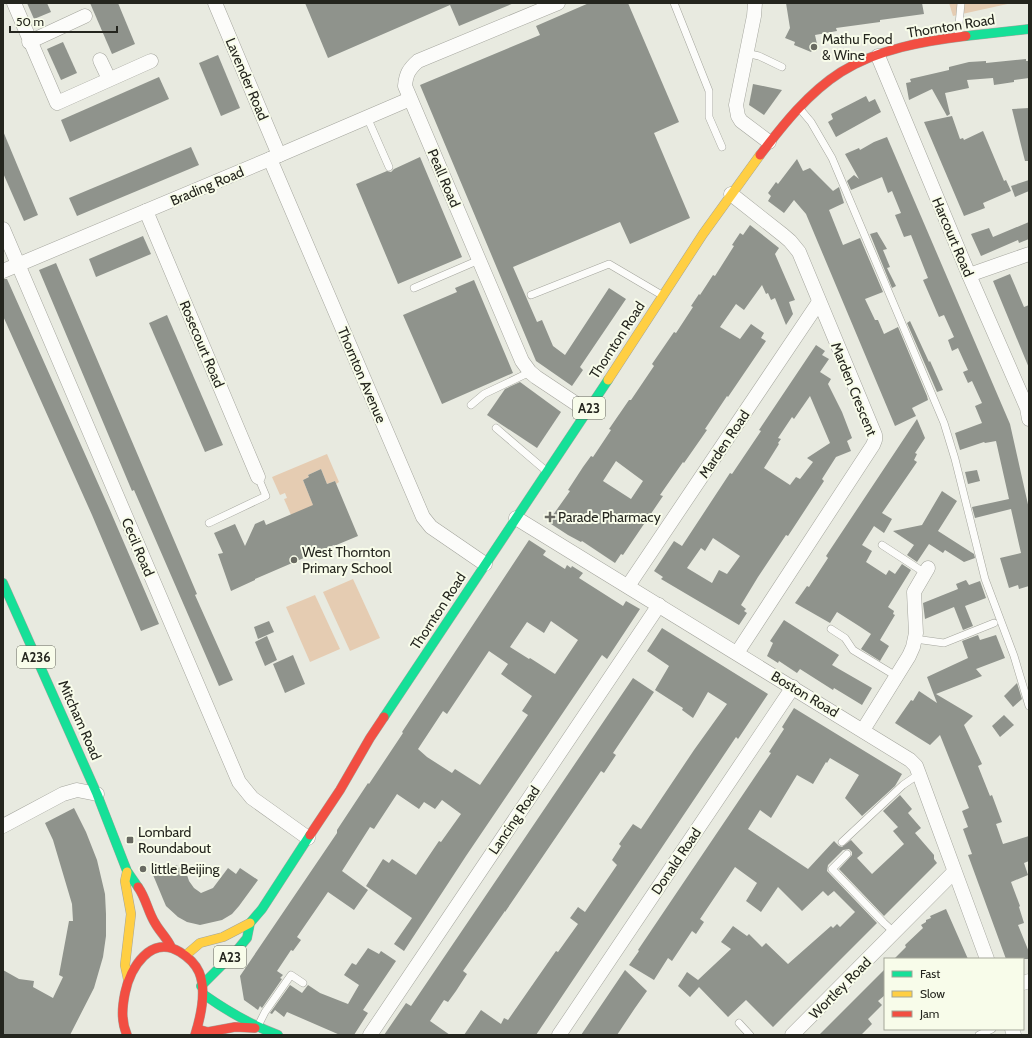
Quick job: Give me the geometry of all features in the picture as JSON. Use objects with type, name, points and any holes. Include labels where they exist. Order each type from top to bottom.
[{"type":"main road","name":"Thornton Road","points":[[186,955],[200,943],[223,937],[250,923],[262,909],[340,790],[370,738],[641,331],[662,296],[731,194],[769,142],[800,108],[824,85],[842,71],[859,62],[907,46],[1029,29]]},
{"type":"main road","name":"Mitcham Road","points":[[3,583],[97,794],[127,871],[143,894],[155,923],[171,947]]},
{"type":"main road","name":"Mitcham Road","points":[[127,871],[125,881],[131,914],[125,965],[128,979]]},
{"type":"main road","name":"Thornton Road","points":[[202,990],[247,938],[250,923]]},
{"type":"main road","points":[[126,1035],[122,1024],[122,1007],[128,979],[136,963],[152,950],[162,947],[171,947],[186,955],[200,974],[202,990],[201,1014],[196,1032],[208,1032],[235,1027],[257,1028]]},
{"type":"main road","points":[[202,990],[226,1011],[257,1028],[278,1035]]},
{"type":"main road","points":[[115,1035],[122,1024]]},
{"type":"street","points":[[14,3],[29,42],[56,102],[151,61]]},
{"type":"street","name":"Lavender Road","points":[[216,3],[275,157]]},
{"type":"street","name":"Peall Road","points":[[558,3],[418,61],[410,68],[406,75],[405,86],[522,361],[530,372],[587,411]]},
{"type":"street","points":[[755,3],[754,16],[736,105],[738,116],[769,142]]},
{"type":"street","points":[[29,42],[85,16]]},
{"type":"street","name":"Harcourt Road","points":[[878,56],[969,275],[1028,411]]},
{"type":"street","points":[[100,60],[109,79]]},
{"type":"street","name":"Brading Road","points":[[3,271],[410,99]]},
{"type":"street","name":"Thornton Avenue","points":[[275,157],[423,517],[431,527],[485,564]]},
{"type":"street","name":"Marden Crescent","points":[[731,194],[783,235],[796,247],[802,257],[876,440],[737,653]]},
{"type":"street","name":"Rosecourt Road","points":[[146,211],[258,477]]},
{"type":"street","name":"Cecil Road","points":[[3,229],[239,782],[252,798],[308,838]]},
{"type":"street","points":[[969,275],[1029,254]]},
{"type":"street","name":"Marden Road","points":[[628,586],[819,302]]},
{"type":"street","name":"Boston Road","points":[[516,518],[910,760],[916,766],[987,958]]},
{"type":"street","points":[[863,730],[909,656],[915,639],[916,622],[914,592],[926,571]]},
{"type":"street","name":"Lancing Road","points":[[370,1035],[659,605]]},
{"type":"street","name":"Donald Road","points":[[559,1035],[793,687]]},
{"type":"street","points":[[3,826],[73,790],[97,794]]},
{"type":"street","name":"Wortley Road","points":[[792,1035],[954,872]]},
{"type":"lane","points":[[674,3],[709,91],[708,117],[722,147]]},
{"type":"lane","points":[[958,38],[961,3]]},
{"type":"lane","points":[[746,53],[759,56],[782,67]]},
{"type":"lane","points":[[800,108],[812,122],[832,158],[944,423],[955,459],[985,579],[1014,656],[1029,706]]},
{"type":"lane","points":[[367,118],[389,167]]},
{"type":"lane","points":[[414,288],[479,260]]},
{"type":"lane","points":[[531,295],[609,264],[662,296]]},
{"type":"lane","points":[[471,406],[484,394],[530,372]]},
{"type":"lane","points":[[496,428],[547,472]]},
{"type":"lane","points":[[209,523],[266,496],[258,477]]},
{"type":"lane","points":[[882,546],[926,571]]},
{"type":"lane","points":[[915,639],[944,643],[994,623]]},
{"type":"lane","points":[[831,629],[845,638],[853,650],[896,676]]},
{"type":"lane","points":[[842,842],[902,785],[919,774]]},
{"type":"lane","points":[[847,854],[832,869],[884,924],[895,933]]},
{"type":"lane","points":[[257,1028],[265,1012],[291,975],[303,983]]},
{"type":"lane","points":[[738,1023],[750,1035]]},
{"type":"lane","points":[[979,1035],[990,1030]]},
{"type":"shaded area","points":[[949,3],[1012,3],[953,16]]},
{"type":"shaded area","points":[[327,454],[339,482],[336,484],[335,481],[327,484],[321,469],[308,475],[309,477],[303,480],[314,507],[291,515],[284,499],[287,498],[285,493],[280,495],[272,477]]},
{"type":"shaded area","points":[[353,579],[380,638],[350,651],[323,592]]},
{"type":"shaded area","points":[[315,595],[340,649],[310,662],[286,607]]},
{"type":"building","points":[[27,3],[47,3],[51,12],[34,19]]},
{"type":"building","points":[[90,3],[118,3],[135,44],[112,54]]},
{"type":"building","points":[[305,3],[514,3],[459,26],[450,5],[328,58]]},
{"type":"building","points":[[589,3],[628,3],[679,122],[654,133],[690,218],[630,244],[620,222],[513,267],[537,322],[542,320],[553,346],[565,355],[609,288],[626,299],[580,367],[583,370],[572,386],[536,361],[420,85],[540,35],[536,26]]},
{"type":"building","points":[[786,3],[922,3],[924,14],[836,28],[837,31],[815,35],[817,44],[811,52],[794,45],[795,42],[785,38],[790,28]]},
{"type":"building","points":[[63,42],[77,73],[61,80],[47,49]]},
{"type":"building","points":[[218,55],[240,108],[221,116],[199,63]]},
{"type":"building","points":[[1026,59],[1026,61],[1029,61],[1029,78],[994,85],[993,78],[967,80],[969,88],[945,93],[950,114],[947,116],[932,89],[909,100],[906,83],[911,82],[910,79],[949,70],[949,67],[969,62],[986,61],[986,63]]},
{"type":"building","points":[[159,77],[169,99],[70,142],[61,120]]},
{"type":"building","points":[[753,84],[782,90],[764,115],[749,105]]},
{"type":"building","points":[[866,96],[869,102],[875,99],[881,112],[836,137],[828,122],[833,119],[831,114]]},
{"type":"building","points":[[1029,108],[1029,161],[1025,161],[1012,109]]},
{"type":"building","points":[[952,116],[960,139],[963,138],[964,140],[983,131],[1004,181],[1006,180],[1011,191],[983,203],[985,208],[964,216],[924,122]]},
{"type":"building","points":[[3,131],[38,215],[24,221],[3,173]]},
{"type":"building","points":[[887,137],[1010,424],[1029,509],[1029,586],[1019,589],[1018,585],[1009,588],[1000,558],[1021,553],[1011,509],[975,518],[972,507],[1009,499],[996,441],[984,442],[960,450],[955,433],[982,423],[975,406],[982,403],[972,381],[968,383],[963,372],[968,370],[958,348],[952,351],[948,340],[954,337],[944,315],[939,317],[923,280],[928,278],[911,235],[904,237],[895,215],[901,213],[892,191],[888,193],[882,177],[851,190],[847,181],[854,175],[859,179],[845,154],[859,148],[860,150]]},
{"type":"building","points":[[191,147],[199,165],[77,216],[69,198]]},
{"type":"building","points":[[420,157],[462,257],[398,284],[356,184],[387,171],[391,172],[394,169]]},
{"type":"building","points":[[797,159],[803,171],[810,168],[833,191],[839,187],[844,203],[829,210],[843,245],[860,238],[883,292],[865,299],[875,320],[878,320],[884,334],[898,327],[927,396],[928,400],[912,408],[916,416],[895,426],[806,214],[794,200],[784,213],[768,201],[771,196],[768,193],[776,182],[778,184]]},
{"type":"building","points":[[1029,180],[1029,191],[1015,197],[1011,186]]},
{"type":"building","points":[[1029,222],[1029,239],[1019,243],[1018,240],[981,256],[971,234],[989,228],[993,237]]},
{"type":"building","points":[[750,225],[779,248],[775,254],[795,300],[789,302],[793,314],[786,325],[775,298],[771,300],[768,293],[766,294],[762,285],[744,310],[736,304],[720,327],[740,339],[751,324],[764,333],[761,338],[766,341],[705,429],[707,430],[660,495],[663,496],[623,555],[621,554],[615,563],[582,541],[581,542],[568,535],[548,522],[570,491],[568,490],[583,467],[591,456],[593,457],[611,430],[609,429],[654,366],[652,364],[674,332],[676,333],[693,307],[691,306],[699,294],[700,295],[713,275],[715,276],[734,246],[732,245],[740,233],[743,235]],"holes":[[[616,461],[643,481],[631,499],[603,481]]]},
{"type":"building","points":[[877,232],[887,249],[883,250],[890,267],[887,268],[896,286],[892,288],[870,234]]},
{"type":"building","points":[[143,236],[151,254],[96,277],[89,259]]},
{"type":"building","points":[[56,263],[197,594],[195,595],[233,680],[219,686],[134,490],[132,491],[39,270]]},
{"type":"building","points":[[1010,274],[1024,307],[1029,305],[1029,368],[993,281]]},
{"type":"building","points":[[3,279],[7,279],[159,624],[141,631],[92,515],[3,316]]},
{"type":"building","points":[[474,280],[513,373],[442,404],[403,315],[457,292],[455,288]]},
{"type":"building","points":[[167,315],[223,445],[205,452],[149,323]]},
{"type":"building","points":[[910,321],[943,390],[937,392],[907,323]]},
{"type":"building","points":[[816,345],[825,351],[822,355],[829,359],[820,372],[831,379],[828,384],[842,412],[852,438],[847,441],[851,451],[836,457],[822,479],[824,481],[788,536],[786,535],[758,577],[741,605],[746,609],[744,611],[747,613],[739,625],[661,579],[663,577],[654,571],[674,541],[682,546],[730,473],[732,474],[761,431],[759,430]],"holes":[[[810,396],[830,443],[807,458],[813,462],[800,479],[796,477],[790,485],[764,468],[779,444],[778,443],[781,439],[778,438],[792,417],[794,419]],[[713,538],[740,556],[727,574],[719,570],[712,583],[687,568],[701,548],[705,551]]]},
{"type":"building","points":[[520,382],[561,412],[537,448],[487,415],[505,389]]},
{"type":"building","points":[[917,419],[925,438],[915,453],[917,454],[914,460],[917,462],[882,513],[892,519],[884,533],[874,526],[862,545],[872,551],[866,562],[886,575],[889,570],[895,574],[902,564],[911,570],[888,607],[894,611],[893,614],[895,615],[880,640],[889,646],[880,661],[861,649],[871,634],[837,612],[830,623],[795,603],[807,586],[809,587],[828,558],[826,556]]},
{"type":"building","points":[[321,469],[327,484],[335,481],[358,536],[255,579],[231,591],[218,554],[223,553],[214,533],[235,524],[245,546],[255,524],[264,520],[266,525],[313,505],[303,480],[309,477],[308,475]]},
{"type":"building","points":[[977,470],[980,481],[968,484],[965,472]]},
{"type":"building","points":[[942,491],[957,501],[938,531],[974,554],[975,558],[964,562],[945,550],[943,553],[929,544],[917,562],[907,555],[914,545],[893,531],[922,525]]},
{"type":"building","points":[[529,540],[546,551],[543,555],[565,569],[567,565],[571,568],[572,566],[583,573],[579,578],[623,606],[626,601],[640,609],[607,659],[602,655],[466,856],[404,951],[394,944],[412,918],[366,886],[383,859],[389,863],[392,859],[416,875],[439,841],[441,842],[461,814],[442,800],[435,809],[424,802],[419,809],[397,794],[374,829],[370,827],[342,871],[368,890],[354,910],[328,892],[297,937],[301,940],[293,951],[291,950],[277,971],[283,975],[280,978],[282,979],[262,1008],[260,1006],[258,1010],[244,1000],[240,976],[337,833],[337,830],[403,733],[402,732]],"holes":[[[551,621],[578,640],[555,674],[510,647],[527,622],[544,633]],[[489,651],[508,664],[501,674],[532,696],[522,711],[528,715],[480,785],[455,769],[452,773],[427,757],[418,749],[443,711],[447,714]]]},
{"type":"building","points":[[966,580],[969,585],[980,581],[986,598],[965,606],[973,626],[963,630],[954,607],[925,619],[923,603],[958,589],[956,584]]},
{"type":"building","points":[[784,620],[839,655],[832,665],[872,688],[862,705],[834,688],[833,690],[800,669],[797,673],[779,661],[778,663],[767,656],[773,643],[770,641]]},
{"type":"building","points":[[269,621],[274,632],[258,639],[254,627]]},
{"type":"building","points":[[662,628],[768,694],[738,739],[736,737],[536,1035],[464,1035],[481,1010],[501,1024],[504,1018],[508,1020],[556,951],[558,952],[578,924],[570,918],[578,907],[585,912],[617,865],[612,860],[621,846],[619,844],[633,824],[641,829],[727,704],[708,692],[693,718],[682,710],[683,708],[655,690],[669,666],[647,651]]},
{"type":"building","points":[[978,635],[980,640],[996,635],[1005,658],[976,669],[982,676],[936,694],[973,716],[964,725],[982,764],[978,766],[990,796],[992,795],[1002,822],[996,824],[1003,844],[1029,836],[1029,861],[1024,863],[1028,875],[1011,882],[1020,906],[1019,907],[1024,923],[1018,925],[1029,952],[1029,959],[1006,958],[968,855],[972,854],[963,829],[968,827],[962,811],[969,808],[940,735],[930,745],[895,723],[919,691],[937,703],[927,677],[968,658],[962,641]]},
{"type":"building","points":[[267,636],[277,660],[265,666],[255,642]]},
{"type":"building","points":[[293,655],[305,684],[285,693],[273,664]]},
{"type":"building","points":[[633,678],[654,692],[613,753],[616,755],[604,773],[601,771],[463,971],[467,974],[456,991],[448,1002],[444,1000],[430,1021],[450,1035],[384,1035],[406,1003],[411,1006]]},
{"type":"building","points":[[1017,683],[1022,699],[1013,707],[1004,696]]},
{"type":"building","points":[[794,708],[902,774],[895,786],[862,816],[845,798],[859,775],[830,758],[813,784],[797,775],[771,818],[760,810],[748,829],[808,869],[834,841],[842,847],[851,840],[863,853],[857,858],[872,874],[904,844],[893,831],[898,827],[883,811],[900,795],[912,809],[908,813],[921,828],[915,833],[934,855],[934,859],[937,863],[884,916],[839,869],[852,855],[852,852],[849,849],[843,850],[828,865],[827,871],[877,923],[773,1027],[746,1000],[728,1017],[699,987],[690,997],[678,986],[687,972],[698,980],[731,949],[721,942],[733,926],[747,936],[749,934],[762,947],[766,943],[788,964],[831,926],[833,928],[837,924],[840,927],[855,912],[834,891],[828,896],[823,891],[802,911],[778,887],[761,912],[746,901],[757,883],[735,867],[700,919],[704,922],[696,934],[692,931],[672,961],[668,958],[654,980],[629,965],[771,753],[769,752],[784,729],[782,727]]},
{"type":"building","points":[[1004,715],[1014,725],[1000,737],[992,726]]},
{"type":"building","points":[[74,808],[86,832],[97,860],[105,894],[106,936],[103,957],[94,988],[70,1035],[3,1035],[3,970],[19,979],[34,981],[33,987],[53,998],[63,977],[59,975],[69,921],[73,921],[72,904],[53,840],[45,823]]},
{"type":"building","points":[[170,863],[171,866],[177,865],[178,868],[184,866],[189,881],[194,888],[201,893],[213,888],[228,868],[236,874],[240,868],[258,880],[232,914],[222,920],[200,925],[187,922],[178,917],[166,906],[151,870]]},
{"type":"building","points":[[946,909],[968,958],[895,958],[906,947],[905,945],[923,928],[921,925],[926,922],[926,920],[931,918],[930,916]]},
{"type":"building","points":[[368,948],[379,954],[381,951],[396,961],[363,1010],[368,1013],[354,1035],[340,1035],[287,1012],[284,1017],[275,1010],[272,1014],[270,1013],[290,985],[302,993],[308,985],[320,993],[348,1004],[359,985],[344,975],[352,963],[356,965]]},
{"type":"building","points":[[625,970],[647,991],[617,1035],[581,1035]]},
{"type":"building","points":[[884,970],[884,996],[878,1001],[882,1005],[868,1019],[872,1024],[861,1035],[819,1035]]},
{"type":"traffic: fast","points":[[966,36],[1029,29]]},
{"type":"traffic: fast","points":[[384,717],[608,380]]},
{"type":"traffic: fast","points":[[3,583],[97,794],[127,871],[138,887]]},
{"type":"traffic: fast","points":[[201,986],[247,938],[250,923],[262,909],[310,835]]},
{"type":"traffic: fast","points":[[203,994],[239,1017],[278,1035]]},
{"type":"traffic: slow","points":[[608,380],[703,234],[760,155]]},
{"type":"traffic: slow","points":[[127,872],[125,881],[131,914],[125,965],[128,979]]},
{"type":"traffic: slow","points":[[186,955],[200,943],[223,937],[250,923]]},
{"type":"traffic: jam","points":[[760,155],[797,110],[829,80],[841,72],[870,57],[902,47],[934,40],[966,36]]},
{"type":"traffic: jam","points":[[310,835],[340,790],[384,717]]},
{"type":"traffic: jam","points":[[138,887],[153,919],[171,947]]},
{"type":"traffic: jam","points":[[127,1035],[124,1025],[123,1009],[128,983],[137,964],[144,956],[151,950],[160,947],[170,948],[180,952],[191,960],[199,972],[203,987],[203,995],[201,1012],[195,1035]]},
{"type":"traffic: jam","points":[[197,1029],[208,1032],[235,1027],[255,1028]]},
{"type":"place","name":"Mathu Food & Wine","points":[[814,47]]},
{"type":"place","name":"Parade Pharmacy","points":[[550,517]]},
{"type":"place","name":"West Thornton Primary School","points":[[294,560]]},
{"type":"place","name":"Lombard Roundabout","points":[[130,840]]},
{"type":"place","name":"little Beijing","points":[[143,869]]}]
